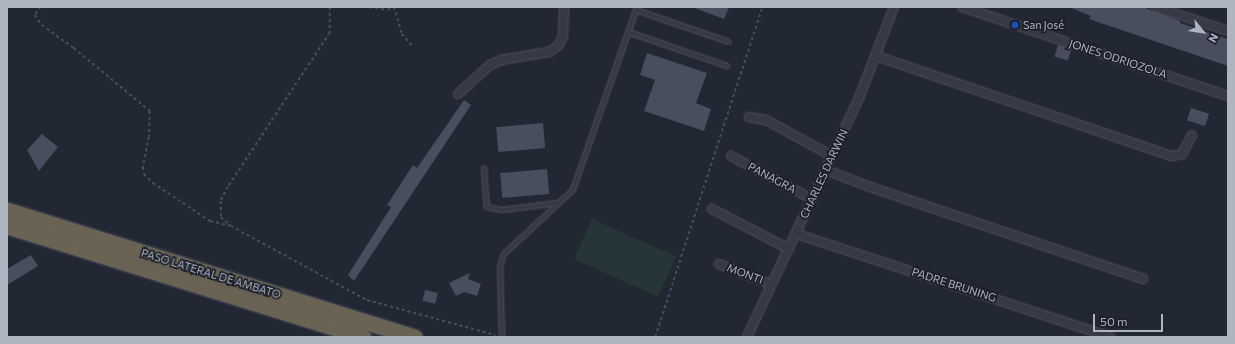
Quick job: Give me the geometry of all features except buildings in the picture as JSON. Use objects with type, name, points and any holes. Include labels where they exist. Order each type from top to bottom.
[{"type":"highway","name":"PASO LATERAL DE AMBATO","points":[[7,210],[415,337]]},
{"type":"highway","name":"PASO LATERAL DE AMBATO","points":[[7,226],[363,337]]},
{"type":"street","points":[[458,94],[490,65],[501,60],[549,52],[558,46],[563,36],[564,7]]},
{"type":"street","name":"CHARLES DARWIN","points":[[747,337],[770,284],[790,249],[826,170],[876,56],[894,7]]},
{"type":"street","name":"JONES ODRIOZOLA","points":[[962,7],[1228,96]]},
{"type":"street","points":[[1156,7],[1228,31]]},
{"type":"street","points":[[876,56],[1172,156],[1182,154],[1192,135]]},
{"type":"street","points":[[749,117],[766,120],[832,156]]},
{"type":"street","name":"PANAGRA","points":[[731,156],[812,199]]},
{"type":"street","points":[[826,170],[873,188],[1143,279]]},
{"type":"street","points":[[712,209],[790,249]]},
{"type":"street","name":"PADRE BRUNING","points":[[797,234],[1111,337]]},
{"type":"street","name":"MONTI","points":[[719,264],[770,284]]},
{"type":"lane","points":[[502,336],[500,266],[504,254],[572,190],[637,8],[729,42]]},
{"type":"lane","points":[[628,32],[727,66]]},
{"type":"lane","points":[[484,168],[486,207],[502,210],[558,203]]},
{"type":"path","points":[[41,7],[35,15],[42,25],[74,48],[150,111],[150,137],[143,167],[144,174],[153,183],[205,217],[231,226],[331,282],[367,300],[502,336]]},
{"type":"path","points":[[231,226],[221,217],[221,201],[255,145],[330,33],[330,7]]},
{"type":"path","points":[[369,7],[388,10],[390,7]]},
{"type":"path","points":[[394,7],[402,34],[414,48]]},
{"type":"path","points":[[655,337],[762,7]]},
{"type":"shaded area","points":[[592,219],[676,256],[658,297],[574,259]]},
{"type":"place","name":"San José","points":[[1015,25]]}]
